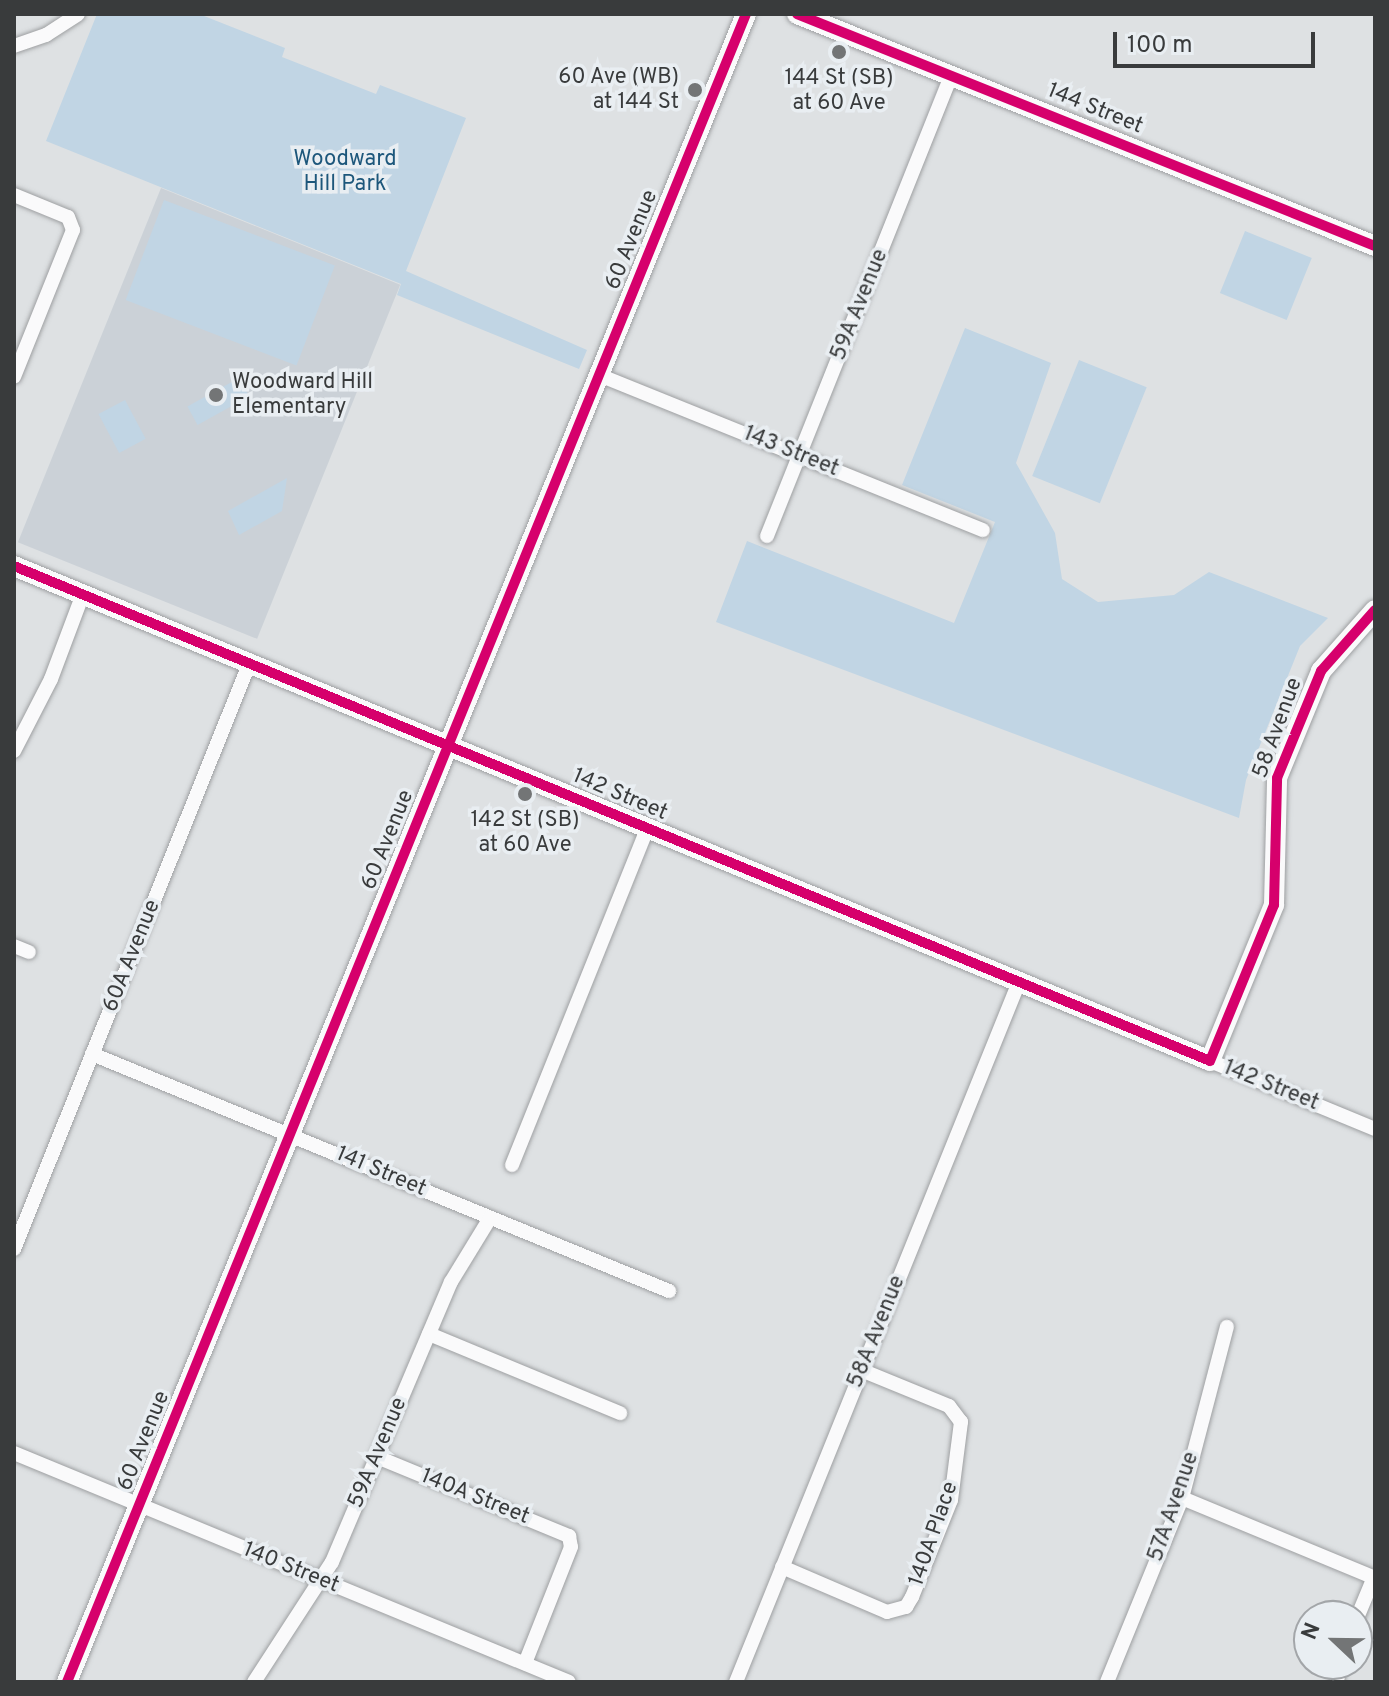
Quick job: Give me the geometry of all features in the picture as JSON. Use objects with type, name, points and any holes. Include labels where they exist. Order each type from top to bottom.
[{"type":"street","points":[[14,46],[46,35],[78,14]]},
{"type":"street","name":"60 Avenue","points":[[67,1682],[746,14]]},
{"type":"street","name":"144 Street","points":[[797,14],[1375,246]]},
{"type":"street","name":"59A Avenue","points":[[767,536],[952,74]]},
{"type":"street","points":[[14,195],[73,224],[14,377]]},
{"type":"street","name":"143 Street","points":[[599,375],[983,530]]},
{"type":"street","name":"142 Street","points":[[14,566],[1375,1129]]},
{"type":"street","points":[[14,751],[51,679],[83,594]]},
{"type":"street","name":"58 Avenue","points":[[1210,1061],[1274,905],[1278,879],[1274,802],[1281,768],[1321,671],[1375,610]]},
{"type":"street","name":"60A Avenue","points":[[14,1249],[250,662]]},
{"type":"street","points":[[512,1165],[647,829]]},
{"type":"street","points":[[14,946],[29,952]]},
{"type":"street","name":"58A Avenue","points":[[736,1682],[1019,982]]},
{"type":"street","name":"141 Street","points":[[92,1054],[669,1291]]},
{"type":"street","name":"59A Avenue","points":[[254,1682],[322,1581],[451,1282],[490,1218]]},
{"type":"street","name":"57A Avenue","points":[[1107,1682],[1182,1498],[1227,1327]]},
{"type":"street","points":[[429,1334],[620,1413]]},
{"type":"street","name":"140A Place","points":[[782,1567],[887,1612],[906,1607],[951,1500],[961,1422],[949,1406],[861,1370]]},
{"type":"street","name":"140 Street","points":[[14,1453],[569,1682]]},
{"type":"street","name":"140A Street","points":[[377,1457],[571,1540],[525,1663]]},
{"type":"street","points":[[1182,1498],[1374,1577],[1364,1600]]},
{"type":"shaded area","name":"Woodward Hill Elementary","points":[[161,188],[400,285],[257,639],[18,542]]},
{"type":"green space","name":"Woodward Hill Park","points":[[97,14],[199,14],[285,48],[282,57],[376,94],[380,85],[466,118],[406,271],[587,350],[579,369],[397,295],[401,284],[46,141]]},
{"type":"green space","points":[[164,200],[335,266],[296,365],[126,300]]},
{"type":"green space","points":[[1245,231],[1312,258],[1287,320],[1220,293]]},
{"type":"green space","points":[[965,328],[1051,363],[1016,463],[1055,533],[1062,579],[1098,602],[1174,595],[1209,572],[1328,618],[1300,646],[1246,780],[1239,818],[716,622],[747,541],[954,623],[995,522],[902,485]]},
{"type":"green space","points":[[1079,360],[1147,387],[1100,503],[1032,476]]},
{"type":"green space","points":[[239,378],[249,396],[198,425],[187,407]]},
{"type":"green space","points":[[125,400],[146,439],[119,453],[99,414]]},
{"type":"green space","points":[[287,478],[282,511],[239,535],[228,511]]},
{"type":"cycle path","points":[[67,1682],[746,14]]},
{"type":"cycle path","points":[[797,14],[1375,246]]},
{"type":"cycle path","points":[[14,566],[1210,1061],[1274,905],[1277,778],[1321,671],[1375,610]]},
{"type":"place","name":"144 St (SB) at 60 Ave","points":[[839,52]]},
{"type":"place","name":"60 Ave (WB) at 144 St","points":[[695,90]]},
{"type":"place","name":"Woodward Hill Elementary","points":[[216,395]]},
{"type":"place","name":"142 St (SB) at 60 Ave","points":[[525,794]]}]
